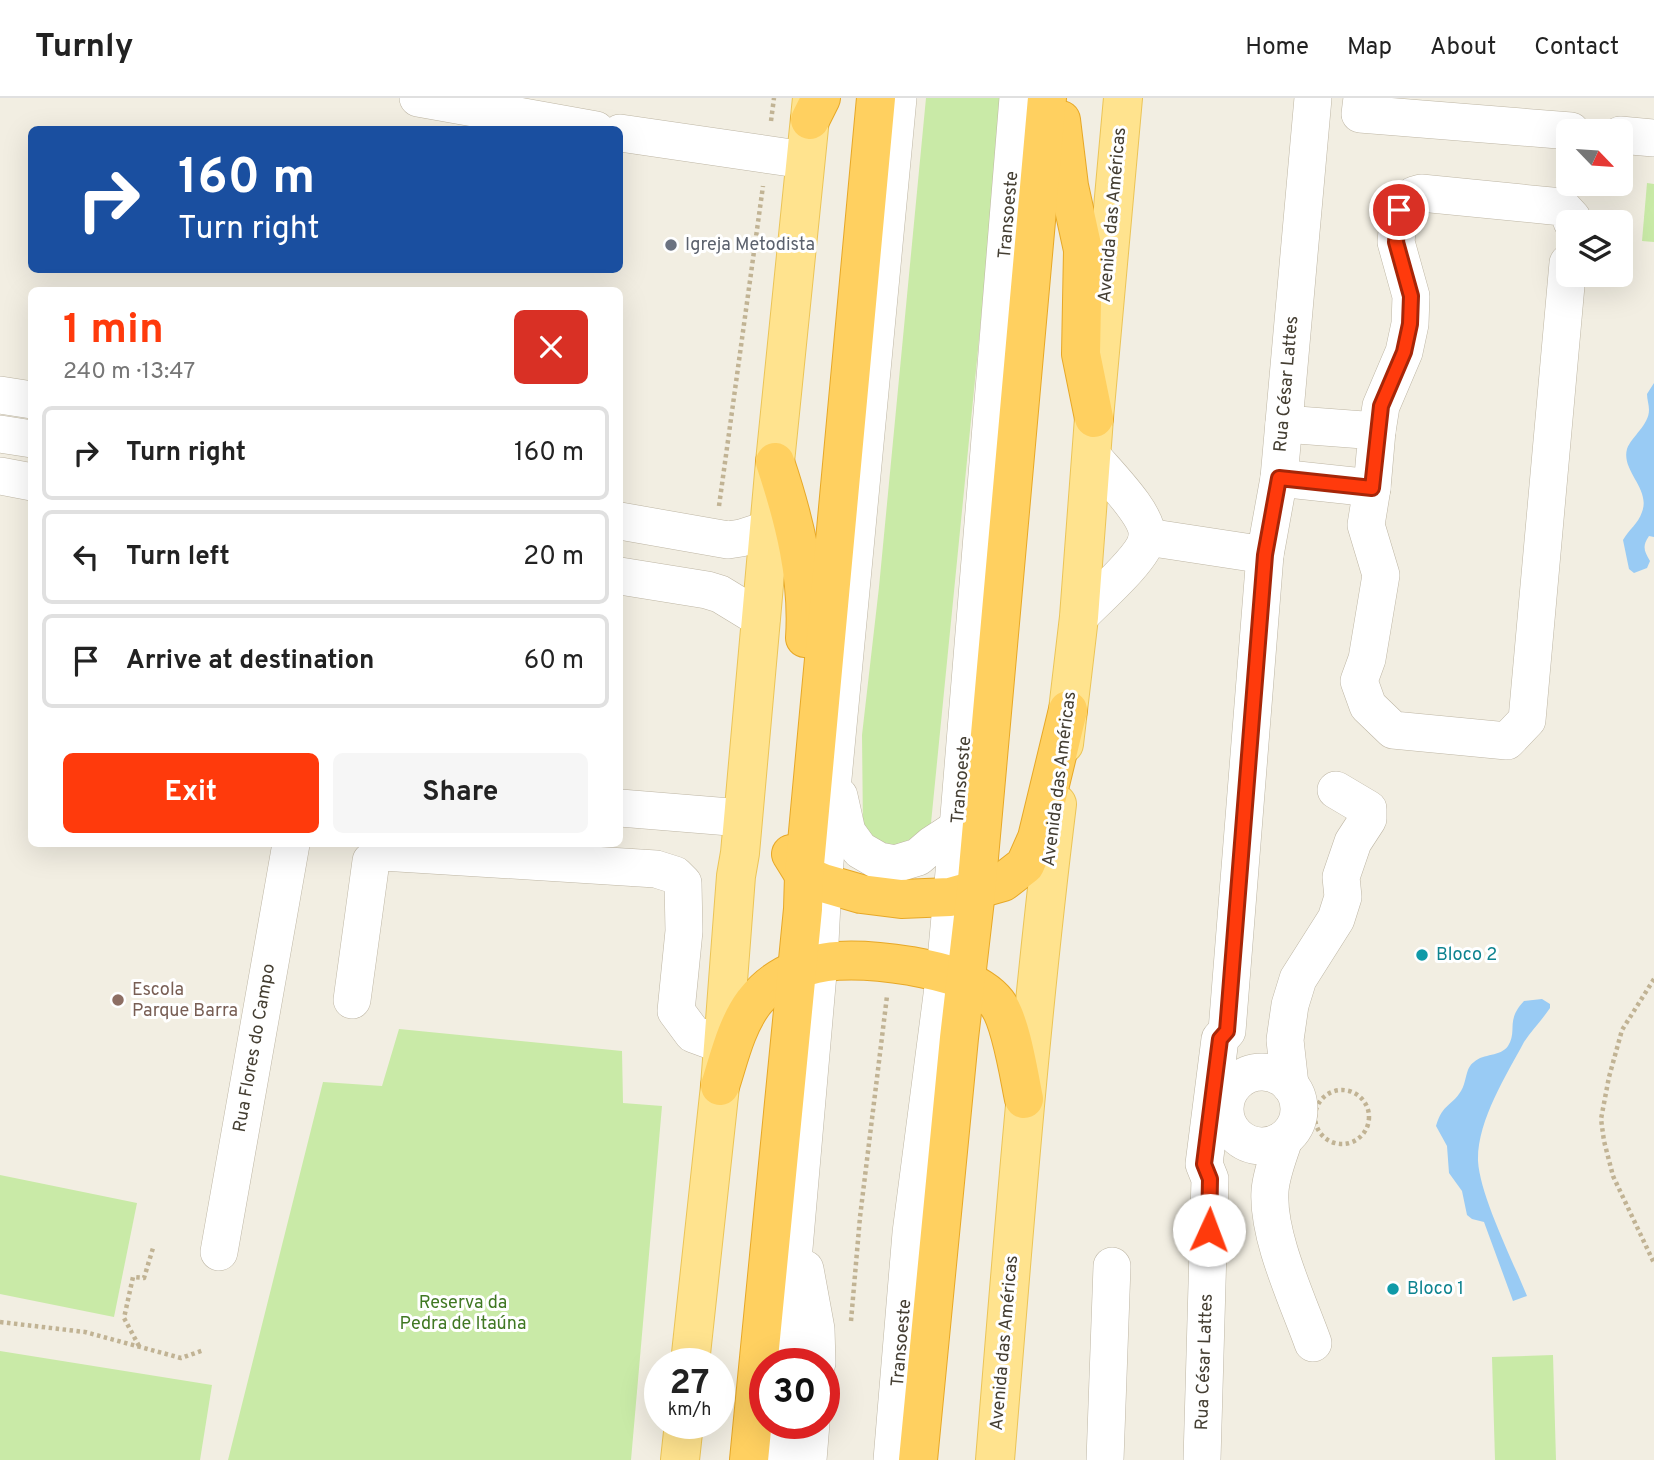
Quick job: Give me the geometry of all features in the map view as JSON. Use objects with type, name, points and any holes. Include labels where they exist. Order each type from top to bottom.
[{"type":"highway","points":[[748,1460],[807,965],[803,909],[813,879],[876,98]]},
{"type":"highway","points":[[918,1460],[955,977],[1047,98]]},
{"type":"highway","points":[[1058,98],[1069,186],[1083,250],[1081,354],[1094,418]]},
{"type":"highway","points":[[775,462],[793,521],[807,615],[787,804],[786,846],[813,879],[861,894],[901,899],[963,894],[1003,882],[1025,865],[1037,838],[1069,710]]},
{"type":"highway","points":[[720,1086],[739,1029],[754,1003],[772,985],[807,965],[856,959],[955,977],[982,990],[997,1002],[1005,1017],[1024,1100]]},
{"type":"main road","name":"Avenida das Américas","points":[[995,1460],[1024,1100],[1041,929],[1079,617],[1123,98]]},
{"type":"main road","points":[[692,1348],[720,1086],[775,462],[805,160],[814,105]]},
{"type":"main road","points":[[680,1460],[682,1439]]},
{"type":"street","points":[[418,98],[574,126]]},
{"type":"street","points":[[813,879],[835,778],[898,98]]},
{"type":"street","name":"Transoeste","points":[[963,894],[958,828],[1018,98]]},
{"type":"street","name":"Rua César Lattes","points":[[1202,1460],[1210,1179],[1204,1164],[1220,1039],[1227,1031],[1265,555],[1279,478],[1313,98]]},
{"type":"street","points":[[1362,98],[1360,114],[1556,130]]},
{"type":"street","points":[[623,133],[805,160]]},
{"type":"street","points":[[1633,136],[1654,138]]},
{"type":"street","points":[[1565,210],[1562,207],[1421,193],[1414,195],[1399,210],[1396,242],[1411,296],[1410,324],[1404,352],[1381,406],[1377,431],[1366,525],[1381,575],[1367,659],[1359,681],[1368,706],[1393,730],[1507,741],[1527,720],[1566,287]]},
{"type":"street","points":[[0,395],[28,399]]},
{"type":"street","points":[[1284,424],[1377,431]]},
{"type":"street","points":[[0,434],[28,438]]},
{"type":"street","points":[[1079,617],[1140,552],[1147,537],[1137,512],[1092,456]]},
{"type":"street","points":[[0,477],[28,481]]},
{"type":"street","points":[[1279,478],[1372,488]]},
{"type":"street","points":[[623,522],[714,538],[741,538],[769,529]]},
{"type":"street","points":[[1147,537],[1265,555]]},
{"type":"street","points":[[623,576],[707,590],[720,594],[761,618]]},
{"type":"street","points":[[835,778],[847,832],[860,850],[879,861],[895,864],[918,857],[958,828]]},
{"type":"street","points":[[1290,1085],[1269,1073],[1246,1076],[1229,1092],[1226,1116],[1230,1128],[1248,1144],[1261,1146],[1284,1139],[1293,1130],[1299,1107],[1290,1085],[1285,1040],[1290,1005],[1298,979],[1336,919],[1343,897],[1341,877],[1353,842],[1368,819],[1368,808],[1336,790]]},
{"type":"street","points":[[623,808],[742,818]]},
{"type":"street","name":"Rua Flores do Campo","points":[[219,1252],[290,847]]},
{"type":"street","points":[[352,1000],[371,861],[382,852],[656,869],[675,875],[683,883],[684,931],[676,1012],[693,1034],[723,1045]]},
{"type":"street","points":[[785,1348],[796,1227],[807,965]]},
{"type":"street","name":"Transoeste","points":[[892,1460],[911,1233],[955,977]]},
{"type":"street","points":[[1227,1031],[1246,1076]]},
{"type":"street","points":[[1210,1179],[1238,1137]]},
{"type":"street","points":[[1284,1139],[1270,1190],[1271,1213],[1282,1257],[1313,1343]]},
{"type":"street","points":[[796,1227],[816,1329],[817,1348]]},
{"type":"street","points":[[869,1460],[878,1344],[884,1316],[911,1233]]},
{"type":"street","points":[[1105,1460],[1112,1266]]},
{"type":"street","points":[[775,1460],[777,1439]]},
{"type":"street","points":[[807,1460],[809,1439]]},
{"type":"path","points":[[714,538],[774,98]]},
{"type":"path","points":[[1654,979],[1622,1030],[1601,1119],[1614,1176],[1654,1262]]},
{"type":"path","points":[[850,1333],[860,1217],[888,989]]},
{"type":"path","points":[[1348,1091],[1363,1100],[1369,1116],[1364,1133],[1350,1143],[1342,1144],[1333,1143],[1319,1132],[1315,1115],[1318,1106],[1330,1093],[1348,1091]]},
{"type":"path","points":[[140,1346],[124,1318],[133,1278],[144,1278],[153,1248]]},
{"type":"path","points":[[0,1321],[85,1332],[181,1358],[204,1350]]},
{"type":"green space","points":[[926,98],[1003,98],[931,823],[906,842],[889,845],[872,838],[863,830],[862,735],[879,587]]},
{"type":"green space","points":[[1647,183],[1654,184],[1654,242],[1642,241]]},
{"type":"green space","name":"Reserva da Pedra de Itaúna","points":[[399,1029],[622,1051],[623,1103],[662,1106],[631,1460],[228,1460],[323,1082],[382,1086]]},
{"type":"green space","points":[[0,1175],[137,1203],[114,1317],[0,1294]]},
{"type":"green space","points":[[0,1351],[212,1385],[200,1460],[0,1460]]},
{"type":"green space","points":[[1553,1355],[1556,1460],[1495,1460],[1492,1357]]},
{"type":"water","points":[[1654,383],[1654,537],[1649,536],[1645,546],[1650,561],[1647,568],[1634,573],[1629,569],[1623,540],[1638,520],[1644,504],[1626,457],[1627,449],[1646,421],[1649,410],[1647,394]]},
{"type":"water","points":[[1542,999],[1550,1004],[1550,1008],[1524,1042],[1501,1084],[1487,1115],[1479,1146],[1478,1161],[1485,1192],[1527,1296],[1513,1301],[1484,1222],[1467,1215],[1462,1191],[1449,1173],[1447,1146],[1436,1126],[1441,1113],[1461,1091],[1471,1065],[1482,1057],[1501,1052],[1508,1046],[1518,1008],[1524,1001]]},
{"type":"place","name":"Igreja Metodista","points":[[671,245]]},
{"type":"place","name":"Bloco 2","points":[[1422,955]]},
{"type":"place","name":"Escola Parque Barra","points":[[118,1000]]},
{"type":"place","name":"Bloco 1","points":[[1393,1289]]},
{"type":"route","points":[[1209,1230],[1210,1179],[1204,1164],[1220,1039],[1227,1031],[1265,555],[1279,478],[1372,488],[1381,406],[1404,352],[1410,324],[1411,296],[1396,242],[1399,210]]}]
